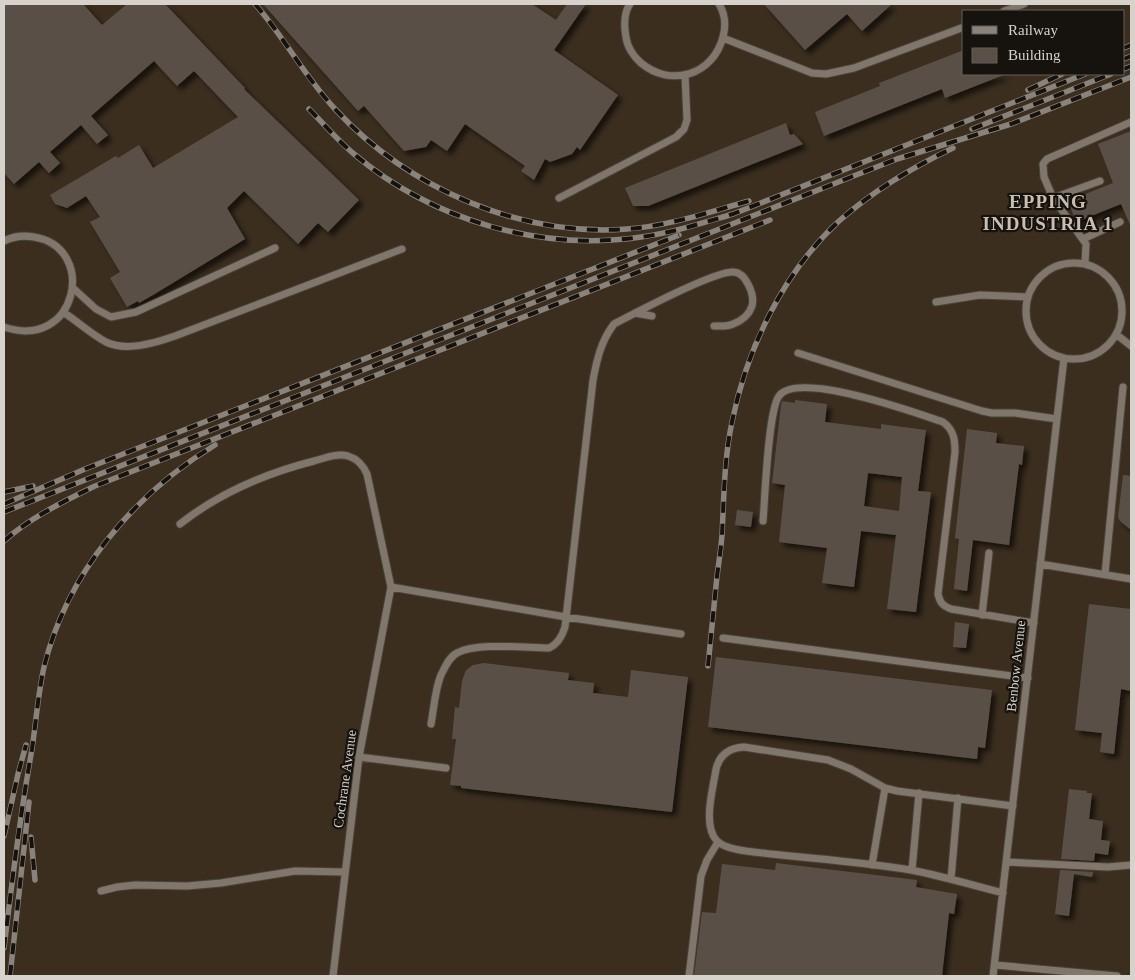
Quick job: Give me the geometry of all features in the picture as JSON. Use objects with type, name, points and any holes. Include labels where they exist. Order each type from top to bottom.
[{"type":"lane","points":[[630,4],[627,8],[624,23],[626,43],[636,59],[649,70],[667,76],[685,75],[699,70],[712,60],[720,47],[725,29],[723,10],[719,4]]},
{"type":"lane","points":[[1007,10],[1024,4]]},
{"type":"lane","points":[[723,38],[806,71],[826,74],[854,68],[962,28]]},
{"type":"lane","points":[[559,198],[676,137],[684,129],[687,120],[685,75]]},
{"type":"lane","points":[[1084,264],[1086,244],[1053,198],[1042,171],[1043,164],[1047,159],[1131,122]]},
{"type":"lane","points":[[1053,198],[1100,181]]},
{"type":"lane","points":[[1083,239],[1120,222]]},
{"type":"lane","points":[[4,241],[24,236],[41,238],[53,244],[65,256],[71,271],[73,288],[69,303],[64,312],[49,325],[32,331],[16,331],[4,327]]},
{"type":"lane","points":[[73,288],[96,309],[111,317],[136,312],[275,248]]},
{"type":"lane","points":[[64,312],[106,342],[130,346],[160,341],[402,249]]},
{"type":"lane","points":[[1076,262],[1093,266],[1108,276],[1118,290],[1122,308],[1120,325],[1112,341],[1098,353],[1081,358],[1064,358],[1047,351],[1034,339],[1027,322],[1026,305],[1028,297],[1031,288],[1043,274],[1058,265],[1076,262]]},
{"type":"lane","points":[[430,724],[441,676],[448,662],[456,654],[466,649],[479,647],[549,648],[556,645],[562,637],[596,364],[605,336],[614,324],[714,276],[734,272],[741,275],[746,281],[753,300],[750,310],[740,320],[730,325],[714,326]]},
{"type":"lane","points":[[936,302],[980,295],[1028,297]]},
{"type":"lane","points":[[634,313],[652,316]]},
{"type":"lane","points":[[1116,334],[1131,346]]},
{"type":"lane","points":[[798,353],[982,411],[1015,413],[1057,419]]},
{"type":"lane","name":"Benbow Avenue","points":[[993,976],[1064,358]]},
{"type":"lane","points":[[1104,574],[1123,387]]},
{"type":"lane","points":[[763,521],[775,402],[780,394],[786,390],[812,388],[854,394],[944,422],[950,428],[953,435],[955,452],[938,594],[940,602],[951,610],[1034,622]]},
{"type":"lane","points":[[180,524],[212,502],[290,467],[332,456],[347,456],[362,464],[367,474],[391,586],[566,617],[681,634]]},
{"type":"lane","points":[[982,615],[989,553]]},
{"type":"lane","points":[[1040,564],[1131,578]]},
{"type":"lane","name":"Cochrane Avenue","points":[[333,976],[359,757],[391,586]]},
{"type":"lane","points":[[723,638],[1028,678]]},
{"type":"lane","points":[[1003,893],[912,870],[757,852],[724,846],[712,835],[709,826],[715,769],[725,752],[735,748],[754,748],[828,760],[885,788],[897,791],[919,792],[1013,806]]},
{"type":"lane","points":[[359,757],[446,768]]},
{"type":"lane","points":[[872,865],[885,788]]},
{"type":"lane","points":[[912,870],[919,792]]},
{"type":"lane","points":[[950,879],[958,798]]},
{"type":"lane","points":[[689,976],[702,876],[707,860],[718,842]]},
{"type":"lane","points":[[1007,862],[1108,867],[1131,865]]},
{"type":"lane","points":[[101,892],[117,887],[135,885],[188,886],[221,883],[295,871],[345,872]]},
{"type":"lane","points":[[995,965],[1117,976]]},
{"type":"shaded area","points":[[4,4],[1131,4],[1131,976],[4,976]]},
{"type":"building","points":[[4,4],[83,4],[102,25],[127,4],[165,4],[244,89],[359,200],[328,232],[318,223],[298,244],[244,191],[227,208],[245,239],[153,295],[127,307],[110,278],[120,272],[90,222],[100,217],[86,196],[67,208],[55,204],[50,195],[116,156],[118,158],[139,145],[153,168],[238,117],[194,71],[177,86],[154,61],[91,116],[108,135],[97,144],[81,125],[50,152],[60,163],[49,173],[39,162],[14,184],[4,173]]},
{"type":"building","points":[[263,4],[532,4],[556,20],[567,4],[586,4],[554,50],[618,95],[580,150],[577,147],[572,154],[550,162],[545,159],[534,180],[521,171],[525,166],[465,124],[447,151],[431,140],[426,147],[404,151],[364,106],[358,111]]},
{"type":"building","points":[[764,4],[892,4],[862,31],[847,14],[805,50]]},
{"type":"building","points":[[962,51],[962,75],[1003,75],[945,98],[942,89],[824,136],[815,112],[880,86],[879,83]]},
{"type":"building","points":[[786,123],[790,135],[794,134],[803,144],[648,206],[633,206],[625,188]]},
{"type":"building","points":[[1131,131],[1131,227],[1121,204],[1076,222],[1068,201],[1113,183],[1098,144]]},
{"type":"building","points":[[795,400],[827,404],[825,422],[881,429],[881,424],[926,430],[918,491],[931,492],[916,612],[887,609],[896,535],[861,531],[854,587],[822,583],[827,548],[779,542],[785,485],[772,483],[782,401],[795,403]],"holes":[[[868,473],[902,477],[899,511],[864,506]]]},
{"type":"building","points":[[967,429],[997,433],[996,443],[1024,446],[1022,465],[1019,464],[1009,545],[973,540],[967,591],[954,589],[959,539],[955,538]]},
{"type":"building","points":[[1123,475],[1131,476],[1131,530],[1118,517]]},
{"type":"building","points":[[737,510],[753,512],[751,527],[735,525]]},
{"type":"building","points":[[1089,604],[1131,609],[1131,691],[1121,689],[1114,754],[1100,752],[1102,733],[1075,730]]},
{"type":"building","points":[[955,622],[969,624],[966,648],[953,647]]},
{"type":"building","points":[[716,657],[992,690],[985,748],[978,747],[977,759],[708,727]]},
{"type":"building","points":[[484,663],[569,673],[568,680],[594,683],[593,693],[628,697],[631,670],[688,677],[672,812],[461,788],[461,786],[450,785],[456,739],[452,739],[455,707],[459,708],[462,681],[466,670],[473,665]]},
{"type":"building","points":[[1069,789],[1092,793],[1089,819],[1103,821],[1101,840],[1110,841],[1108,855],[1095,853],[1094,861],[1061,859]]},
{"type":"building","points":[[776,863],[917,880],[916,887],[957,894],[954,914],[949,913],[942,976],[694,976],[702,912],[716,913],[722,864],[775,870]]},
{"type":"building","points":[[1060,870],[1093,872],[1092,877],[1074,874],[1069,916],[1055,914]]},
{"type":"railway","points":[[255,4],[324,97],[364,137],[396,162],[431,184],[468,202],[506,215],[546,225],[586,229],[627,229],[689,218],[749,201]]},
{"type":"railway","points":[[1125,48],[1131,45]]},
{"type":"railway","points":[[1125,59],[1131,56]]},
{"type":"railway","points":[[1125,69],[1131,66]]},
{"type":"railway","points":[[1028,90],[1060,75]]},
{"type":"railway","points":[[309,109],[348,149],[385,177],[418,197],[452,213],[489,226],[526,235],[565,240],[603,240],[664,233],[733,214],[1082,75]]},
{"type":"railway","points":[[972,129],[1108,75]]},
{"type":"railway","points":[[4,512],[897,159],[1011,124],[1131,77]]},
{"type":"railway","points":[[708,666],[722,540],[729,436],[747,367],[770,313],[784,288],[801,264],[839,221],[894,180],[953,148]]},
{"type":"railway","points":[[4,541],[36,517],[95,486],[770,220]]},
{"type":"railway","points":[[4,504],[85,469],[679,235]]},
{"type":"railway","points":[[4,948],[16,848],[40,687],[55,632],[69,600],[87,568],[131,512],[157,487],[215,445]]},
{"type":"railway","points":[[4,492],[33,486]]},
{"type":"railway","points":[[4,836],[26,745]]},
{"type":"railway","points":[[10,976],[29,802]]},
{"type":"railway","points":[[31,837],[35,880]]},
{"type":"district","name":"EPPING INDUSTRIA 1","points":[[1048,212]]}]
